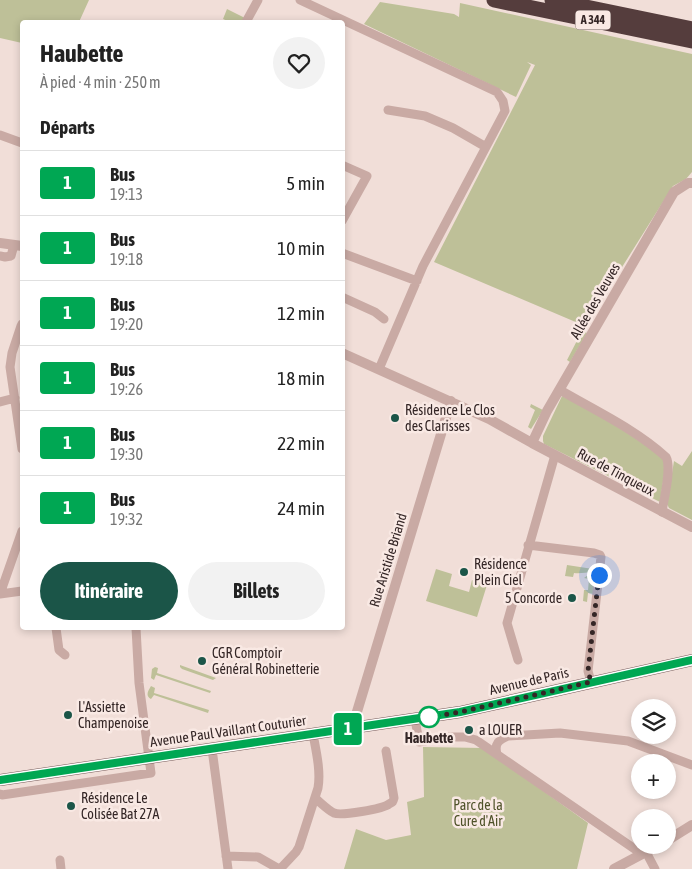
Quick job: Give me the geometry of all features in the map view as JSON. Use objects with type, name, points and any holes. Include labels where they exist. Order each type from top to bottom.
[{"type":"highway","name":"A 344","points":[[494,0],[692,40]]},
{"type":"highway","name":"A 344","points":[[552,0],[692,28]]},
{"type":"main road","name":"Avenue de Paris","points":[[460,712],[692,660]]},
{"type":"main road","name":"Avenue Paul Vaillant Couturier","points":[[0,780],[460,712]]},
{"type":"street","points":[[247,20],[258,0]]},
{"type":"street","points":[[300,0],[343,20]]},
{"type":"street","points":[[345,21],[497,92],[504,101],[505,111],[435,242],[380,369]]},
{"type":"street","points":[[388,110],[425,116],[453,128],[486,147]]},
{"type":"street","points":[[0,135],[20,143]]},
{"type":"street","points":[[345,166],[367,176],[345,216]]},
{"type":"street","name":"Allée des Veuves","points":[[530,442],[674,192],[688,183],[692,183]]},
{"type":"street","points":[[0,243],[18,246],[11,256],[0,256]]},
{"type":"street","points":[[345,254],[417,280]]},
{"type":"street","points":[[345,298],[375,312],[384,319]]},
{"type":"street","points":[[20,329],[12,353],[10,367],[20,430]]},
{"type":"street","name":"Rue de Tinqueux","points":[[345,354],[380,369],[449,406],[489,418],[530,442],[692,527]]},
{"type":"street","points":[[560,390],[627,428],[666,457],[669,469],[662,512]]},
{"type":"street","points":[[0,402],[15,398]]},
{"type":"street","name":"Rue Aristide Briand","points":[[357,727],[356,715],[449,406]]},
{"type":"street","points":[[518,660],[507,623],[555,455]]},
{"type":"street","points":[[20,537],[0,594],[20,591]]},
{"type":"street","points":[[528,545],[594,553],[601,557],[588,671],[591,682]]},
{"type":"street","points":[[56,630],[59,650],[65,655]]},
{"type":"street","points":[[0,794],[151,773],[139,683],[136,630]]},
{"type":"street","points":[[415,719],[419,742],[465,737],[476,740],[631,844]]},
{"type":"street","points":[[497,754],[495,748],[497,743],[508,736],[560,733],[628,741],[692,765]]},
{"type":"street","points":[[226,856],[258,857],[279,869],[296,852],[319,784],[318,761],[313,734]]},
{"type":"street","points":[[212,749],[228,869]]},
{"type":"street","points":[[315,798],[334,813],[341,815],[389,805],[394,798],[386,751]]},
{"type":"street","points":[[676,835],[692,825]]},
{"type":"street","points":[[614,869],[642,854]]},
{"type":"street","points":[[645,854],[655,869]]},
{"type":"green space","points":[[0,0],[89,0],[80,20],[20,20],[20,43],[0,38]]},
{"type":"green space","points":[[380,2],[454,14],[459,17],[460,3],[692,54],[692,172],[686,179],[673,186],[585,326],[434,262],[535,65],[527,62],[531,65],[516,97],[364,24]]},
{"type":"green space","points":[[227,9],[247,19],[225,20],[223,19]]},
{"type":"green space","points":[[582,331],[587,333],[570,362],[567,360]]},
{"type":"green space","points":[[562,396],[602,416],[663,457],[666,462],[660,502],[544,444],[543,436]]},
{"type":"green space","points":[[531,404],[543,410],[531,429],[528,427],[535,410],[530,407]]},
{"type":"green space","points":[[692,451],[692,520],[669,508],[667,504],[674,461],[682,466]]},
{"type":"green space","points":[[567,565],[593,569],[593,572],[574,573],[573,577],[565,576]]},
{"type":"green space","points":[[436,569],[452,574],[449,586],[469,592],[472,580],[487,585],[477,617],[426,601]]},
{"type":"green space","points":[[588,575],[596,576],[594,594],[588,593],[587,602],[583,601],[584,590],[588,590],[589,579],[584,578]]},
{"type":"green space","points":[[180,665],[216,678],[213,680],[182,669]]},
{"type":"green space","points":[[158,668],[157,673],[211,691],[210,693],[156,675],[154,680],[151,678],[152,669]]},
{"type":"green space","points":[[151,686],[155,688],[154,693],[209,710],[208,713],[154,695],[151,699],[148,692]]},
{"type":"green space","name":"Parc de la Cure d'Air","points":[[423,747],[483,748],[588,823],[577,869],[344,869],[356,829],[386,840],[411,835],[407,802],[424,797]]},
{"type":"bus line","name":"1","points":[[0,780],[460,712],[692,660]]},
{"type":"place","name":"Résidence Le Clos des Clarisses","points":[[395,418]]},
{"type":"place","name":"Résidence Plein Ciel","points":[[464,572]]},
{"type":"place","name":"5 Concorde","points":[[572,598]]},
{"type":"place","name":"CGR Comptoir Général Robinetterie","points":[[202,661]]},
{"type":"place","name":"L'Assiette Champenoise","points":[[68,715]]},
{"type":"place","name":"Haubette","points":[[429,717]]},
{"type":"place","name":"a LOUER","points":[[469,730]]},
{"type":"place","name":"Résidence Le Colisée Bat 27A","points":[[71,806]]},
{"type":"route","points":[[429,717],[460,712],[591,682],[588,671],[599,575]]}]
